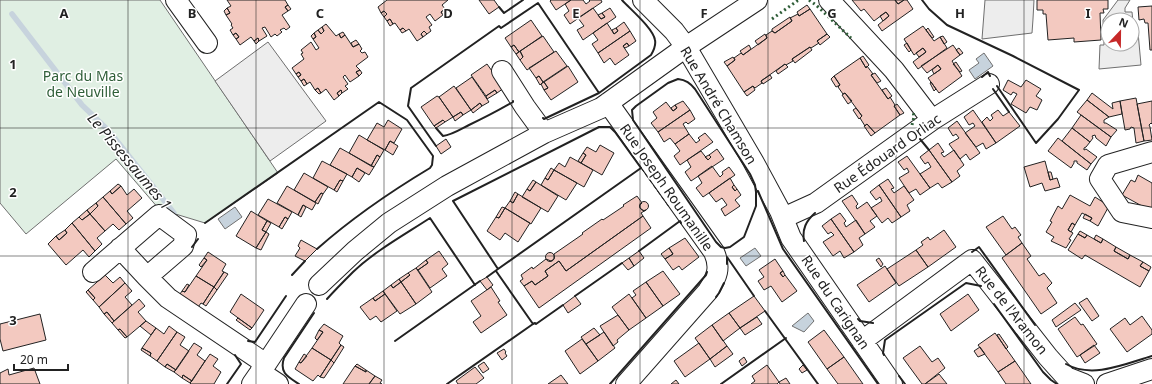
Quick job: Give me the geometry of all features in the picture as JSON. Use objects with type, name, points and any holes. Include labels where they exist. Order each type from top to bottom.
[{"type":"street","points":[[176,0],[207,43]]},
{"type":"street","name":"Rue André Chamson","points":[[643,0],[674,31],[686,47],[753,161],[783,218]]},
{"type":"street","points":[[319,286],[355,250],[389,223],[447,186],[544,132],[601,108],[686,47],[757,0]]},
{"type":"street","points":[[829,0],[894,70],[932,120]]},
{"type":"street","points":[[502,71],[525,107],[544,132]]},
{"type":"street","name":"Rue Édouard Orliac","points":[[783,218],[816,203],[932,120],[989,84]]},
{"type":"street","name":"Rue Joseph Roumanille","points":[[608,103],[714,252],[718,265],[714,281],[708,291],[626,384]]},
{"type":"street","points":[[1152,152],[1108,165],[1100,179],[1118,220],[1152,218]]},
{"type":"street","points":[[93,272],[159,215],[186,235],[183,246],[147,277]]},
{"type":"street","name":"Rue du Carignan","points":[[783,218],[791,238],[892,384]]},
{"type":"street","points":[[120,248],[168,298],[259,373],[278,384]]},
{"type":"street","name":"Rue de l'Aramon","points":[[862,341],[972,260],[1048,357],[1066,377],[1084,384]]},
{"type":"street","points":[[259,373],[306,304]]},
{"type":"street","points":[[1107,384],[1152,369]]},
{"type":"green space","name":"Parc du Mas de Neuville","points":[[0,0],[160,0],[278,173],[205,223],[159,209],[116,159],[26,234],[0,203]]},
{"type":"shaded area","points":[[985,0],[1034,0],[1032,33],[982,39]]},
{"type":"shaded area","points":[[1118,0],[1130,0],[1125,8],[1125,12],[1109,12]]},
{"type":"shaded area","points":[[268,42],[326,121],[270,161],[215,81]]},
{"type":"shaded area","points":[[1100,45],[1100,52],[1140,52],[1141,65],[1099,69]]},
{"type":"shaded area","points":[[984,53],[993,66],[975,79],[969,70],[979,63],[976,59]]},
{"type":"shaded area","points":[[235,207],[242,217],[225,229],[218,219]]},
{"type":"shaded area","points":[[755,248],[761,256],[746,266],[740,258]]},
{"type":"shaded area","points":[[808,313],[814,321],[804,332],[792,326]]},
{"type":"building","points":[[227,0],[285,0],[288,5],[285,7],[288,11],[282,15],[290,27],[286,30],[284,28],[280,30],[282,32],[277,36],[275,34],[271,37],[265,27],[262,28],[267,36],[259,41],[258,38],[254,41],[251,37],[240,45],[236,39],[239,37],[236,33],[233,35],[230,30],[233,28],[231,25],[232,24],[226,15],[230,13],[227,8],[231,6]]},
{"type":"building","points":[[387,0],[448,0],[442,5],[445,9],[441,12],[443,15],[435,21],[430,14],[426,17],[432,25],[429,27],[431,31],[427,34],[424,31],[421,34],[423,37],[417,41],[409,29],[406,31],[403,28],[400,30],[390,19],[387,21],[384,17],[387,14],[384,11],[381,13],[378,7]]},
{"type":"building","points":[[479,0],[494,0],[499,7],[489,14]]},
{"type":"building","points":[[571,0],[556,10],[550,1]]},
{"type":"building","points":[[571,0],[583,0],[586,4],[590,1],[589,0],[601,0],[602,2],[570,24],[564,15],[569,11],[565,4]]},
{"type":"building","points":[[852,0],[895,0],[898,4],[904,0],[907,0],[913,9],[882,31],[878,25],[889,16],[886,12],[874,21],[864,9],[861,11]]},
{"type":"building","points":[[895,0],[904,0],[898,4]]},
{"type":"building","points":[[1037,0],[1108,0],[1108,9],[1103,9],[1104,12],[1100,12],[1100,40],[1074,42],[1074,38],[1048,40],[1046,14],[1043,14],[1043,10],[1037,10]]},
{"type":"building","points":[[288,5],[291,9],[288,11],[285,7]]},
{"type":"building","points":[[807,5],[810,9],[799,16],[797,12]]},
{"type":"building","points":[[1152,6],[1152,50],[1150,50],[1148,23],[1145,23],[1144,19],[1140,20],[1140,12],[1138,12],[1138,7]]},
{"type":"building","points":[[227,8],[230,13],[226,15],[224,11]]},
{"type":"building","points":[[593,8],[601,19],[605,17],[602,13],[610,8],[616,17],[583,40],[577,30],[584,26],[578,18]]},
{"type":"building","points":[[445,9],[447,12],[443,15],[441,12]]},
{"type":"building","points":[[810,9],[827,34],[817,41],[819,43],[792,59],[793,61],[786,65],[785,64],[761,81],[762,83],[755,88],[753,86],[744,92],[727,66],[741,53],[743,55],[767,38],[766,35],[772,31],[775,33],[792,21],[790,18],[798,14],[799,16]]},
{"type":"building","points":[[384,11],[387,14],[384,17],[381,13]]},
{"type":"building","points":[[886,12],[889,16],[883,21],[880,16]]},
{"type":"building","points":[[602,13],[605,17],[601,19],[598,15]]},
{"type":"building","points":[[790,17],[792,21],[775,33],[772,31],[772,29]]},
{"type":"building","points":[[390,19],[393,24],[390,26],[387,21]]},
{"type":"building","points":[[531,20],[542,36],[519,52],[514,45],[511,47],[505,38]]},
{"type":"building","points":[[624,22],[630,31],[598,53],[592,44],[598,40],[593,33],[607,23],[614,34],[618,31],[616,28]]},
{"type":"building","points":[[326,24],[336,36],[339,34],[341,38],[345,35],[353,47],[359,44],[362,49],[360,51],[362,53],[365,52],[368,57],[356,66],[360,70],[356,72],[359,76],[350,82],[345,75],[343,77],[348,84],[345,86],[348,89],[342,93],[341,90],[337,93],[339,96],[334,100],[326,89],[321,93],[318,88],[315,90],[310,82],[307,84],[304,79],[301,81],[298,77],[301,75],[299,72],[296,74],[292,68],[304,59],[301,54],[303,53],[301,50],[311,42],[316,50],[319,48],[313,39],[316,37],[314,33],[318,30],[321,34],[324,31],[322,27]]},
{"type":"building","points":[[923,26],[934,41],[940,37],[947,48],[918,69],[913,62],[926,52],[923,48],[914,55],[904,39]]},
{"type":"building","points":[[322,27],[324,31],[321,34],[318,30]]},
{"type":"building","points":[[403,28],[406,31],[402,33],[400,30]]},
{"type":"building","points":[[616,28],[618,31],[614,34],[612,30]]},
{"type":"building","points":[[928,28],[934,37],[932,38],[926,30]]},
{"type":"building","points":[[424,31],[427,34],[423,37],[421,34]]},
{"type":"building","points":[[630,31],[636,41],[629,46],[627,43],[623,46],[629,55],[615,65],[610,58],[604,63],[598,53]]},
{"type":"building","points":[[343,32],[345,35],[341,38],[339,34]]},
{"type":"building","points":[[236,33],[239,37],[236,39],[233,35]]},
{"type":"building","points":[[314,33],[316,37],[313,39],[311,36]]},
{"type":"building","points":[[765,34],[767,38],[758,45],[755,41]]},
{"type":"building","points":[[827,34],[830,37],[820,45],[817,41]]},
{"type":"building","points":[[543,36],[554,52],[527,70],[520,60],[523,57],[520,51]]},
{"type":"building","points":[[943,36],[947,42],[944,44],[940,37]]},
{"type":"building","points":[[258,38],[259,41],[256,44],[254,41]]},
{"type":"building","points":[[356,40],[359,44],[353,47],[351,43]]},
{"type":"building","points":[[627,43],[629,46],[625,48],[623,46]]},
{"type":"building","points":[[907,43],[911,50],[909,52],[904,45]]},
{"type":"building","points":[[514,45],[519,52],[516,54],[511,47]]},
{"type":"building","points":[[749,45],[751,49],[743,55],[740,51]]},
{"type":"building","points":[[953,45],[960,55],[952,61],[962,76],[939,93],[928,78],[941,69],[938,65],[927,73],[921,66]]},
{"type":"building","points":[[810,47],[812,50],[795,63],[792,59]]},
{"type":"building","points":[[923,48],[926,52],[919,57],[916,53]]},
{"type":"building","points":[[959,48],[963,53],[960,55],[956,50]]},
{"type":"building","points":[[520,51],[523,57],[520,60],[516,54]]},
{"type":"building","points":[[556,51],[567,66],[543,82],[539,76],[536,78],[529,68]]},
{"type":"building","points":[[863,56],[869,65],[866,68],[860,58]]},
{"type":"building","points":[[733,57],[735,60],[727,66],[724,62]]},
{"type":"building","points":[[860,58],[866,68],[867,66],[873,74],[871,75],[888,99],[890,97],[900,115],[875,133],[867,124],[865,126],[860,118],[862,116],[845,93],[843,94],[838,87],[840,85],[834,76]]},
{"type":"building","points":[[956,62],[962,71],[960,72],[953,64]]},
{"type":"building","points":[[487,64],[504,88],[497,93],[495,90],[486,96],[471,75]]},
{"type":"building","points":[[785,64],[788,67],[778,74],[776,71]]},
{"type":"building","points":[[938,65],[941,69],[934,74],[932,70]]},
{"type":"building","points":[[568,66],[578,82],[551,100],[544,90],[548,88],[544,82]]},
{"type":"building","points":[[360,70],[362,73],[359,76],[356,72]]},
{"type":"building","points":[[299,72],[301,75],[298,77],[296,74]]},
{"type":"building","points":[[875,73],[881,81],[877,83],[871,75]]},
{"type":"building","points":[[770,75],[772,78],[763,84],[761,81]]},
{"type":"building","points":[[539,76],[543,82],[540,85],[536,78]]},
{"type":"building","points":[[834,76],[840,85],[836,87],[831,79]]},
{"type":"building","points":[[472,77],[489,102],[482,106],[480,103],[471,110],[456,88]]},
{"type":"building","points":[[304,79],[307,84],[304,86],[301,81]]},
{"type":"building","points":[[1008,80],[1021,87],[1026,80],[1041,89],[1036,96],[1042,100],[1037,110],[1030,107],[1026,113],[1011,104],[1017,94],[1013,92],[1011,95],[1003,90]]},
{"type":"building","points":[[544,82],[548,88],[544,90],[541,84]]},
{"type":"building","points":[[931,82],[936,89],[934,91],[930,83]]},
{"type":"building","points":[[454,86],[471,110],[463,115],[461,112],[453,117],[439,97]]},
{"type":"building","points":[[753,86],[755,90],[747,96],[744,92]]},
{"type":"building","points":[[318,88],[321,93],[319,94],[315,90]]},
{"type":"building","points":[[886,88],[892,96],[888,99],[882,90]]},
{"type":"building","points":[[341,90],[342,93],[339,96],[337,93]]},
{"type":"building","points":[[495,90],[497,93],[487,99],[486,96]]},
{"type":"building","points":[[845,93],[852,101],[848,104],[842,95]]},
{"type":"building","points":[[1092,93],[1113,109],[1112,103],[1120,101],[1122,114],[1109,117],[1087,100]]},
{"type":"building","points":[[437,96],[453,117],[445,122],[443,120],[434,126],[421,107]]},
{"type":"building","points":[[1136,98],[1144,141],[1136,143],[1134,128],[1131,127],[1130,129],[1125,130],[1120,101]]},
{"type":"building","points":[[1087,100],[1109,117],[1104,120],[1104,123],[1117,130],[1111,137],[1077,112]]},
{"type":"building","points":[[683,101],[690,110],[658,132],[651,123],[657,118],[653,112],[666,102],[673,111],[677,108],[675,105]]},
{"type":"building","points":[[1152,101],[1152,124],[1151,123],[1149,125],[1152,140],[1144,141],[1137,104]]},
{"type":"building","points":[[480,103],[482,106],[473,113],[471,110]]},
{"type":"building","points":[[897,104],[904,113],[900,115],[894,106]]},
{"type":"building","points":[[675,105],[677,108],[673,111],[671,108]]},
{"type":"building","points":[[856,108],[862,116],[859,119],[853,110]]},
{"type":"building","points":[[690,110],[695,119],[688,124],[686,122],[683,124],[689,134],[675,144],[670,138],[664,142],[658,132]]},
{"type":"building","points":[[973,110],[996,143],[986,149],[983,143],[976,147],[965,133],[975,126],[973,123],[969,125],[964,117]]},
{"type":"building","points":[[998,110],[1003,116],[1009,112],[1020,126],[996,143],[982,122],[987,117],[990,121],[993,118],[991,115]]},
{"type":"building","points":[[461,112],[463,115],[455,121],[453,117]]},
{"type":"building","points":[[1081,115],[1111,137],[1106,146],[1096,138],[1095,135],[1092,136],[1093,138],[1090,142],[1072,128]]},
{"type":"building","points":[[388,120],[402,129],[394,143],[390,141],[385,150],[367,140],[377,123],[384,127]]},
{"type":"building","points":[[443,120],[445,122],[436,128],[434,126]]},
{"type":"building","points":[[957,121],[980,153],[970,160],[966,154],[960,159],[949,144],[959,138],[956,134],[953,136],[948,128]]},
{"type":"building","points":[[867,124],[875,133],[871,136],[864,126]]},
{"type":"building","points":[[1072,128],[1090,142],[1084,150],[1086,149],[1097,157],[1091,164],[1062,141]]},
{"type":"building","points":[[705,133],[713,142],[680,165],[674,156],[680,151],[675,144],[689,134],[696,143],[700,140],[698,138]]},
{"type":"building","points":[[359,135],[384,150],[380,157],[377,155],[371,166],[349,153]]},
{"type":"building","points":[[1058,138],[1091,164],[1087,170],[1077,163],[1077,161],[1074,161],[1071,168],[1048,151]]},
{"type":"building","points":[[446,139],[451,147],[441,154],[436,146]]},
{"type":"building","points":[[390,141],[398,146],[393,155],[385,150]]},
{"type":"building","points":[[938,143],[944,152],[941,153],[944,157],[954,150],[964,165],[957,171],[960,176],[952,182],[929,150]]},
{"type":"building","points":[[600,145],[614,153],[602,175],[581,163],[586,155],[583,153],[587,147],[596,152]]},
{"type":"building","points":[[340,148],[374,167],[369,175],[357,168],[352,177],[330,165]]},
{"type":"building","points":[[717,149],[724,159],[691,181],[685,172],[691,167],[687,160],[701,151],[708,160],[711,157],[709,155]]},
{"type":"building","points":[[929,150],[952,182],[942,188],[938,183],[930,188],[920,174],[931,167],[928,162],[925,164],[920,157]]},
{"type":"building","points":[[583,153],[586,155],[581,163],[578,161]]},
{"type":"building","points":[[377,155],[380,157],[374,167],[371,166]]},
{"type":"building","points":[[709,155],[711,157],[708,160],[705,157]]},
{"type":"building","points":[[907,156],[930,188],[920,195],[916,189],[909,193],[899,178],[909,172],[907,168],[904,170],[898,162]]},
{"type":"building","points":[[570,157],[593,170],[584,187],[554,170],[559,163],[565,167]]},
{"type":"building","points":[[322,161],[347,174],[343,181],[340,180],[334,190],[313,178]]},
{"type":"building","points":[[1045,161],[1050,180],[1057,178],[1060,187],[1045,191],[1042,183],[1030,187],[1024,167]]},
{"type":"building","points":[[712,166],[720,177],[723,174],[722,172],[729,167],[735,175],[703,197],[696,188],[702,183],[698,176]]},
{"type":"building","points":[[357,168],[365,173],[359,182],[352,177]]},
{"type":"building","points":[[551,168],[554,170],[548,180],[545,178]]},
{"type":"building","points":[[554,170],[577,183],[566,200],[541,185],[545,178],[548,180]]},
{"type":"building","points":[[1048,172],[1051,172],[1053,179],[1050,180]]},
{"type":"building","points":[[304,173],[328,187],[323,194],[321,193],[315,202],[294,190]]},
{"type":"building","points":[[1138,175],[1152,183],[1151,211],[1122,195],[1131,180],[1135,182]]},
{"type":"building","points":[[730,178],[734,185],[732,187],[735,191],[737,189],[741,195],[735,200],[740,206],[725,216],[721,209],[727,205],[722,198],[716,202],[709,193]]},
{"type":"building","points":[[888,179],[894,188],[891,189],[894,193],[904,186],[914,200],[907,205],[910,211],[901,217],[879,185]]},
{"type":"building","points":[[340,180],[343,181],[337,192],[334,190]]},
{"type":"building","points":[[533,180],[536,182],[530,191],[527,189]]},
{"type":"building","points":[[536,182],[558,196],[548,212],[522,197],[527,189],[530,191]]},
{"type":"building","points":[[118,184],[121,186],[112,194],[110,191]]},
{"type":"building","points":[[734,185],[737,189],[735,191],[732,187]]},
{"type":"building","points":[[879,185],[901,217],[892,223],[888,218],[882,223],[871,208],[882,201],[880,197],[876,200],[870,192]]},
{"type":"building","points":[[121,186],[127,195],[134,189],[142,198],[127,211],[133,218],[126,224],[103,197],[110,191],[112,194]]},
{"type":"building","points":[[287,186],[316,203],[312,210],[303,205],[298,215],[277,203]]},
{"type":"building","points":[[515,192],[518,194],[513,203],[510,201]]},
{"type":"building","points":[[321,193],[323,194],[318,204],[315,202]]},
{"type":"building","points":[[518,194],[541,208],[531,224],[505,208],[510,201],[513,203]]},
{"type":"building","points":[[852,195],[858,204],[856,206],[857,209],[867,202],[877,216],[870,221],[875,227],[865,234],[842,201]]},
{"type":"building","points":[[1070,195],[1090,206],[1095,197],[1109,206],[1098,226],[1090,221],[1092,218],[1082,213],[1075,225],[1072,223],[1068,230],[1073,233],[1066,248],[1051,241],[1054,237],[1046,232],[1052,222],[1050,221],[1058,206],[1062,209]]},
{"type":"building","points":[[637,196],[642,203],[640,208],[644,211],[646,210],[641,213],[643,216],[566,271],[559,261],[545,271],[548,276],[535,285],[532,281],[524,286],[520,281],[523,279],[521,275],[532,267],[533,269],[546,259],[551,261],[554,259],[554,254]]},
{"type":"building","points":[[103,197],[126,224],[119,230],[113,224],[105,231],[90,214],[98,206],[96,203]]},
{"type":"building","points":[[268,199],[292,212],[288,219],[285,217],[279,227],[258,215]]},
{"type":"building","points":[[642,202],[646,202],[648,206],[646,210],[642,210],[640,208],[640,204]]},
{"type":"building","points":[[96,203],[98,206],[90,214],[87,210]]},
{"type":"building","points":[[303,205],[306,207],[301,217],[298,215]]},
{"type":"building","points":[[502,207],[505,208],[499,218],[496,217]]},
{"type":"building","points":[[505,208],[530,223],[518,242],[505,233],[500,240],[487,231],[496,217],[499,218]]},
{"type":"building","points":[[87,210],[90,214],[82,220],[79,217]]},
{"type":"building","points":[[251,211],[267,221],[262,230],[266,232],[256,248],[236,236]]},
{"type":"building","points":[[840,213],[846,221],[844,223],[846,227],[856,220],[865,234],[859,238],[863,245],[854,252],[831,219]]},
{"type":"building","points":[[90,214],[105,231],[97,238],[102,244],[95,251],[72,223],[79,217],[82,220]]},
{"type":"building","points":[[1085,214],[1092,218],[1090,221],[1083,218]]},
{"type":"building","points":[[643,216],[651,228],[539,308],[524,286],[532,281],[535,285],[548,276],[545,271],[559,261],[566,271]]},
{"type":"building","points":[[1003,216],[1012,229],[1015,227],[1021,235],[1018,237],[1022,243],[1006,255],[986,227]]},
{"type":"building","points":[[285,217],[288,219],[282,229],[279,227]]},
{"type":"building","points":[[831,219],[854,252],[844,258],[840,251],[833,256],[823,242],[834,235],[831,232],[828,234],[822,226]]},
{"type":"building","points":[[267,221],[271,223],[266,232],[262,230]]},
{"type":"building","points":[[72,223],[95,251],[89,257],[83,250],[66,265],[48,244],[56,236],[59,240],[67,233],[65,230]]},
{"type":"building","points":[[1072,223],[1075,225],[1071,232],[1068,230]]},
{"type":"building","points":[[65,230],[67,233],[59,240],[56,236]]},
{"type":"building","points":[[944,230],[956,247],[928,267],[916,250],[923,245],[921,242],[928,237],[930,240]]},
{"type":"building","points":[[1080,231],[1087,235],[1085,238],[1078,234]]},
{"type":"building","points":[[266,232],[269,234],[261,250],[256,248]]},
{"type":"building","points":[[1078,234],[1085,238],[1087,235],[1101,243],[1103,239],[1116,247],[1114,251],[1128,259],[1130,255],[1143,262],[1140,266],[1149,271],[1140,287],[1085,255],[1082,259],[1068,250]]},
{"type":"building","points":[[1096,235],[1103,239],[1101,243],[1094,239]]},
{"type":"building","points":[[685,238],[699,257],[682,270],[679,266],[673,270],[665,259],[673,254],[669,248]]},
{"type":"building","points":[[301,240],[317,249],[305,261],[295,256],[300,248],[298,246]]},
{"type":"building","points":[[1022,243],[1031,256],[1027,259],[1039,276],[1044,273],[1052,283],[1047,288],[1057,303],[1041,314],[1002,258]]},
{"type":"building","points":[[1116,247],[1130,255],[1128,259],[1114,251]]},
{"type":"building","points":[[669,248],[673,254],[665,259],[661,254]]},
{"type":"building","points":[[916,250],[928,267],[899,286],[887,269]]},
{"type":"building","points":[[439,251],[448,264],[442,269],[447,276],[430,288],[418,270],[428,263],[426,260]]},
{"type":"building","points":[[639,251],[644,258],[634,266],[629,258]]},
{"type":"building","points":[[208,252],[226,264],[222,271],[224,272],[214,287],[196,276],[207,260],[204,258]]},
{"type":"building","points":[[548,253],[552,253],[554,257],[552,261],[548,261],[546,259],[546,255]]},
{"type":"building","points":[[204,258],[207,260],[201,267],[199,265]]},
{"type":"building","points":[[629,258],[634,266],[628,270],[622,263]]},
{"type":"building","points":[[879,258],[883,264],[881,267],[876,260]]},
{"type":"building","points":[[775,259],[783,271],[780,273],[783,277],[785,275],[797,291],[782,302],[771,286],[764,290],[758,281],[764,277],[759,270]]},
{"type":"building","points":[[426,260],[428,263],[418,270],[416,268]]},
{"type":"building","points":[[1143,262],[1151,267],[1149,271],[1140,266]]},
{"type":"building","points":[[885,266],[896,283],[869,302],[857,285]]},
{"type":"building","points":[[416,268],[432,292],[416,304],[401,282],[410,275],[408,273]]},
{"type":"building","points":[[663,271],[680,294],[663,306],[646,282]]},
{"type":"building","points":[[783,271],[785,275],[783,277],[780,273]]},
{"type":"building","points":[[224,272],[228,274],[217,290],[214,287]]},
{"type":"building","points":[[408,273],[410,275],[401,282],[399,279]]},
{"type":"building","points":[[105,275],[113,283],[120,277],[125,283],[99,307],[93,300],[95,298],[88,290]]},
{"type":"building","points":[[196,276],[214,287],[203,304],[201,303],[196,310],[178,297],[182,291],[185,292]]},
{"type":"building","points":[[487,277],[493,285],[487,290],[480,281]]},
{"type":"building","points":[[399,279],[401,282],[393,288],[391,285]]},
{"type":"building","points":[[401,282],[416,304],[400,314],[383,291],[391,285],[393,288]]},
{"type":"building","points":[[646,282],[663,306],[646,318],[632,298],[636,295],[633,291]]},
{"type":"building","points":[[125,283],[132,291],[125,297],[132,305],[114,321],[107,312],[104,314],[99,307]]},
{"type":"building","points":[[187,284],[189,285],[185,292],[182,291]]},
{"type":"building","points":[[214,287],[217,290],[206,306],[203,304]]},
{"type":"building","points":[[491,287],[500,301],[498,302],[507,315],[481,333],[473,322],[481,316],[471,301]]},
{"type":"building","points":[[88,290],[95,298],[93,300],[86,292]]},
{"type":"building","points":[[383,291],[385,294],[375,301],[373,298]]},
{"type":"building","points":[[241,294],[264,310],[252,328],[230,312]]},
{"type":"building","points":[[385,294],[397,311],[381,322],[376,316],[370,320],[360,307],[373,298],[375,301]]},
{"type":"building","points":[[629,294],[646,318],[629,330],[612,307]]},
{"type":"building","points":[[968,294],[979,310],[951,331],[940,314]]},
{"type":"building","points":[[575,296],[581,304],[568,313],[563,305]]},
{"type":"building","points":[[754,296],[765,311],[740,328],[729,313]]},
{"type":"building","points":[[1087,298],[1099,316],[1092,321],[1079,303]]},
{"type":"building","points":[[139,299],[145,306],[138,312],[146,321],[127,337],[112,323]]},
{"type":"building","points":[[1075,303],[1081,310],[1056,327],[1052,320]]},
{"type":"building","points":[[107,312],[114,321],[112,323],[104,314]]},
{"type":"building","points":[[729,313],[740,328],[723,341],[712,325]]},
{"type":"building","points":[[40,314],[46,340],[3,351],[0,339],[0,324]]},
{"type":"building","points":[[618,315],[629,330],[617,340],[618,342],[613,346],[600,326]]},
{"type":"building","points":[[1142,316],[1152,330],[1152,334],[1127,352],[1110,329],[1125,318],[1130,325]]},
{"type":"building","points":[[757,317],[762,324],[745,335],[740,328]]},
{"type":"building","points":[[1075,317],[1081,325],[1083,324],[1097,344],[1077,357],[1058,329]]},
{"type":"building","points":[[238,318],[252,328],[250,330],[236,320]]},
{"type":"building","points":[[146,321],[156,328],[151,335],[140,326]]},
{"type":"building","points":[[324,324],[343,336],[339,343],[341,345],[331,360],[312,348],[323,332],[319,330]]},
{"type":"building","points":[[712,325],[727,346],[710,359],[695,338]]},
{"type":"building","points":[[169,326],[177,332],[157,361],[150,356],[151,353],[142,348],[156,328],[164,334]]},
{"type":"building","points":[[594,328],[600,335],[586,344],[581,337]]},
{"type":"building","points":[[120,329],[127,337],[125,338],[118,330]]},
{"type":"building","points":[[319,330],[323,332],[317,340],[315,338]]},
{"type":"building","points":[[824,330],[844,357],[827,369],[808,342]]},
{"type":"building","points":[[177,332],[185,337],[180,345],[189,351],[176,370],[167,364],[165,367],[157,361]]},
{"type":"building","points":[[604,332],[615,348],[598,361],[586,344]]},
{"type":"building","points":[[995,333],[1015,361],[998,372],[978,345]]},
{"type":"building","points":[[999,334],[1008,347],[1006,349],[997,335]]},
{"type":"building","points":[[582,339],[598,361],[580,374],[565,351]]},
{"type":"building","points":[[194,343],[202,348],[197,355],[205,361],[192,381],[183,375],[182,378],[174,372]]},
{"type":"building","points":[[699,343],[710,359],[685,377],[674,361]]},
{"type":"building","points":[[341,345],[344,347],[334,363],[331,360]]},
{"type":"building","points":[[1094,345],[1100,353],[1085,363],[1080,355]]},
{"type":"building","points":[[727,346],[733,354],[715,367],[710,359]]},
{"type":"building","points":[[920,346],[932,362],[938,358],[945,368],[925,384],[922,384],[903,358]]},
{"type":"building","points":[[980,347],[985,354],[978,357],[974,351]]},
{"type":"building","points":[[142,348],[151,353],[150,356],[141,350]]},
{"type":"building","points":[[312,348],[331,360],[320,377],[318,375],[313,381],[295,369],[299,362],[301,363]]},
{"type":"building","points":[[504,349],[507,356],[502,360],[497,353]]},
{"type":"building","points":[[210,354],[218,359],[213,366],[221,372],[214,384],[191,384],[190,383]]},
{"type":"building","points":[[304,354],[307,356],[301,363],[299,362]]},
{"type":"building","points":[[744,357],[747,362],[742,366],[739,361]]},
{"type":"building","points":[[844,357],[863,384],[838,384],[827,369]]},
{"type":"building","points":[[331,360],[334,363],[324,378],[320,377]]},
{"type":"building","points":[[1015,361],[1031,384],[1006,384],[998,372]]},
{"type":"building","points":[[484,362],[489,369],[483,373],[478,366]]},
{"type":"building","points":[[167,364],[176,370],[174,372],[165,367]]},
{"type":"building","points":[[357,364],[366,370],[366,372],[355,366]]},
{"type":"building","points":[[767,365],[779,382],[777,384],[751,384],[755,381],[752,376]]},
{"type":"building","points":[[803,365],[807,370],[802,373],[799,369]]},
{"type":"building","points":[[355,366],[366,372],[366,370],[375,376],[369,384],[343,384]]},
{"type":"building","points":[[475,367],[484,378],[476,384],[458,384],[456,381]]},
{"type":"building","points":[[34,368],[40,384],[0,384],[0,373],[8,369],[9,375]]},
{"type":"building","points":[[939,374],[947,384],[925,384]]},
{"type":"building","points":[[183,375],[192,381],[190,383],[182,378]]},
{"type":"building","points":[[561,375],[568,384],[548,384]]},
{"type":"building","points":[[375,376],[382,380],[380,383],[382,384],[369,384]]},
{"type":"building","points":[[786,378],[790,384],[780,384],[779,382]]},
{"type":"building","points":[[676,380],[679,384],[671,384]]},
{"type":"waterway","name":"Le Pissessaumes 1","points":[[12,14],[82,105],[109,131],[174,213]]},
{"type":"hedge","points":[[772,19],[800,0]]},
{"type":"hedge","points":[[809,0],[851,38]]},
{"type":"hedge","points":[[912,125],[914,117],[913,111]]},
{"type":"fence","points":[[641,168],[669,207]]},
{"type":"wall","points":[[499,7],[504,13],[523,0]]},
{"type":"wall","points":[[599,93],[651,55],[655,46],[655,40],[650,30],[622,0]]},
{"type":"wall","points":[[922,0],[929,9],[947,25],[1013,56],[1079,90],[1058,119],[1036,143],[997,86]]},
{"type":"wall","points":[[436,146],[408,106],[411,88],[499,26],[501,28],[538,3],[599,93],[544,119],[543,118]]},
{"type":"wall","points":[[982,77],[988,72],[990,76]]},
{"type":"wall","points":[[678,79],[688,82],[695,89],[750,174],[755,185],[756,206],[744,237],[730,247],[721,247],[716,242],[633,120],[632,110],[636,106],[668,83],[678,79]]},
{"type":"wall","points":[[993,89],[1009,112]]},
{"type":"wall","points":[[436,128],[443,136],[456,132],[513,101]]},
{"type":"wall","points":[[205,223],[379,102],[407,120],[433,156],[432,165],[430,168],[400,186],[358,216],[317,249]]},
{"type":"wall","points":[[487,277],[641,168],[610,127],[599,127],[453,201],[498,269]]},
{"type":"wall","points":[[920,139],[929,150]]},
{"type":"wall","points":[[758,191],[783,249],[878,384]]},
{"type":"wall","points":[[804,241],[805,226],[815,213]]},
{"type":"wall","points":[[327,299],[362,264],[430,218],[475,285]]},
{"type":"wall","points":[[639,251],[680,221],[681,223]]},
{"type":"wall","points":[[192,247],[198,239]]},
{"type":"wall","points":[[972,252],[979,247],[1035,325]]},
{"type":"wall","points":[[727,264],[727,257],[754,296]]},
{"type":"wall","points":[[292,275],[305,261]]},
{"type":"wall","points":[[575,296],[622,263]]},
{"type":"wall","points":[[496,271],[533,324]]},
{"type":"wall","points":[[610,384],[706,275],[707,272]]},
{"type":"wall","points":[[395,341],[480,281]]},
{"type":"wall","points":[[716,297],[724,283]]},
{"type":"wall","points":[[884,355],[885,340],[966,283],[981,286]]},
{"type":"wall","points":[[248,341],[255,342],[286,296]]},
{"type":"wall","points":[[994,304],[1043,372],[1057,384]]},
{"type":"wall","points":[[447,384],[563,305]]},
{"type":"wall","points":[[765,311],[818,384]]},
{"type":"wall","points":[[299,384],[291,379],[284,371],[284,358],[314,313]]},
{"type":"wall","points":[[858,319],[860,321],[873,323]]},
{"type":"wall","points":[[721,384],[786,338]]},
{"type":"wall","points":[[227,384],[241,364],[235,355]]},
{"type":"wall","points":[[1066,364],[1087,370],[1109,369],[1152,356]]},
{"type":"wall","points":[[899,376],[905,384]]}]
